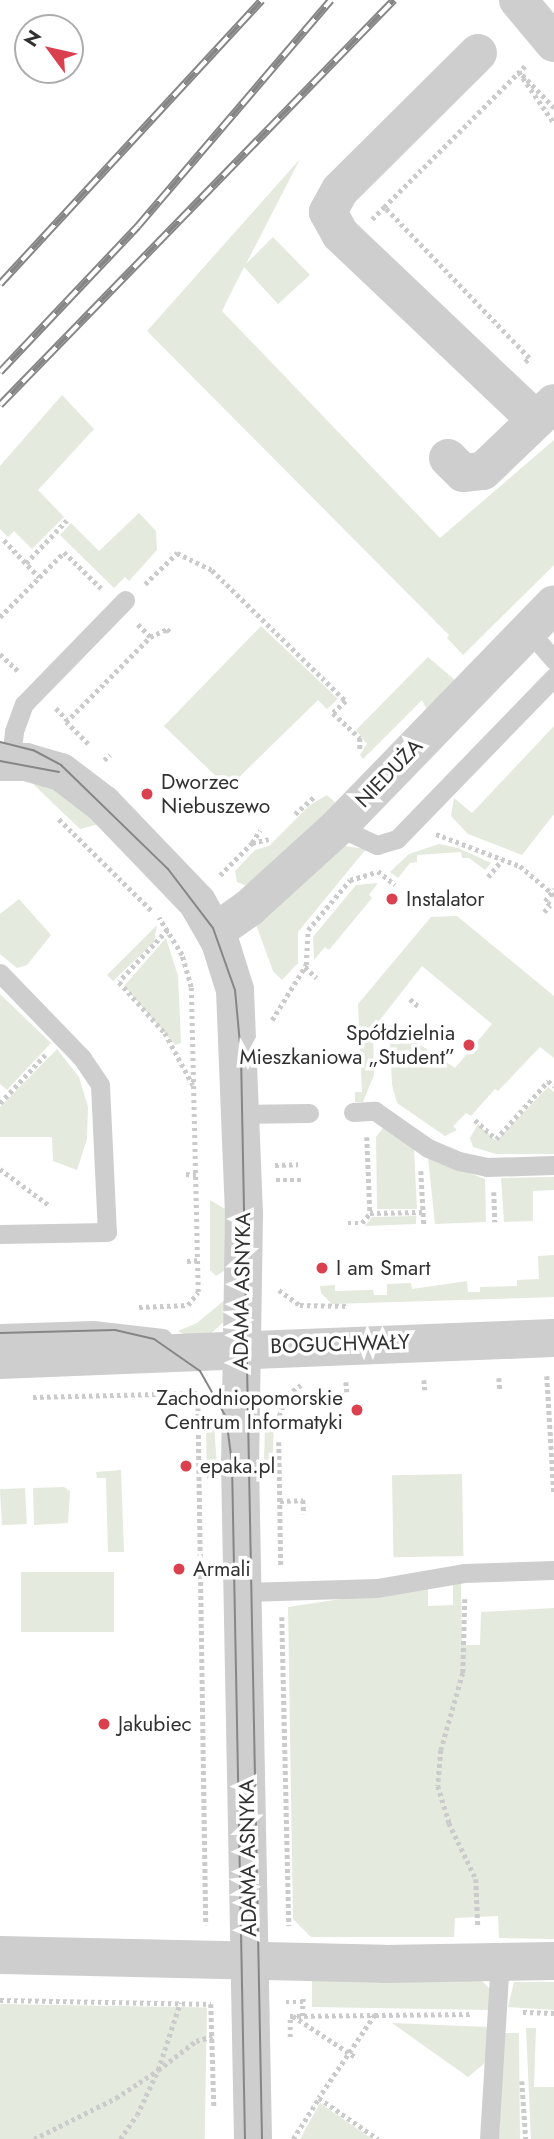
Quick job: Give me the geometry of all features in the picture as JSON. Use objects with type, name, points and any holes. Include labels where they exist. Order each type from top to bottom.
[{"type":"street","points":[[518,0],[552,41]]},
{"type":"street","points":[[448,458],[463,473],[483,471],[545,411],[340,234],[328,212],[340,190],[478,53]]},
{"type":"street","name":"NIEDUŻA","points":[[215,932],[249,908],[338,827],[541,617]]},
{"type":"street","name":"ADAMA ASNYKA","points":[[5,761],[48,767],[83,786],[174,875],[215,932],[238,1008],[242,1114],[243,1592],[253,2139]]},
{"type":"street","name":"BOGUCHWAŁY","points":[[0,1360],[241,1348],[554,1338]]},
{"type":"street","points":[[0,1955],[384,1964],[554,1961]]},
{"type":"lane","points":[[5,761],[24,704],[132,595]]},
{"type":"lane","points":[[541,617],[554,660]]},
{"type":"lane","points":[[338,827],[377,845],[397,839],[419,820],[554,677]]},
{"type":"lane","points":[[0,973],[69,1044],[100,1085],[107,1232],[0,1234]]},
{"type":"lane","points":[[360,1112],[375,1111],[428,1148],[459,1161],[487,1167],[554,1164]]},
{"type":"lane","points":[[242,1114],[309,1113]]},
{"type":"lane","points":[[0,1333],[93,1330],[241,1348]]},
{"type":"lane","points":[[243,1592],[377,1588],[464,1573],[554,1570]]},
{"type":"lane","points":[[489,2139],[500,1961]]},
{"type":"path","points":[[529,358],[384,207],[552,41]]},
{"type":"path","points":[[519,72],[554,108]]},
{"type":"path","points":[[519,72],[554,123]]},
{"type":"path","points":[[26,563],[67,520]]},
{"type":"path","points":[[4,540],[39,577]]},
{"type":"path","points":[[132,595],[177,553],[212,570],[346,701],[333,713],[359,738],[361,749],[355,755]]},
{"type":"path","points":[[150,637],[167,629],[171,633]]},
{"type":"path","points":[[0,654],[27,681]]},
{"type":"path","points":[[60,727],[65,722]]},
{"type":"path","points":[[104,760],[110,755]]},
{"type":"path","points":[[285,824],[324,787]]},
{"type":"path","points":[[56,816],[71,835],[133,892],[168,930],[191,987],[198,1286]]},
{"type":"path","points":[[419,820],[442,838],[520,866],[553,892],[545,901],[550,905],[544,912]]},
{"type":"path","points":[[220,875],[252,844],[260,830]]},
{"type":"path","points":[[252,844],[269,840],[277,832]]},
{"type":"path","points":[[431,839],[442,838]]},
{"type":"path","points":[[488,877],[502,860]]},
{"type":"path","points":[[272,1021],[305,967],[308,929],[350,880],[389,865]]},
{"type":"path","points":[[378,871],[395,885]]},
{"type":"path","points":[[129,897],[133,892]]},
{"type":"path","points":[[168,930],[118,983],[165,1033],[195,1089]]},
{"type":"path","points":[[305,967],[317,978]]},
{"type":"path","points":[[410,999],[418,1006]]},
{"type":"path","points":[[0,1103],[44,1056]]},
{"type":"path","points":[[272,1062],[295,1061]]},
{"type":"path","points":[[178,1070],[184,1068]]},
{"type":"path","points":[[475,1120],[496,1139],[548,1081],[554,1086]]},
{"type":"path","points":[[348,1223],[362,1223],[370,1213],[360,1112]]},
{"type":"path","points":[[274,1165],[298,1164]]},
{"type":"path","points":[[421,1166],[424,1224]]},
{"type":"path","points":[[0,1169],[41,1198]]},
{"type":"path","points":[[186,1174],[196,1175]]},
{"type":"path","points":[[285,1180],[302,1180]]},
{"type":"path","points":[[494,1186],[495,1222]]},
{"type":"path","points":[[370,1213],[424,1212]]},
{"type":"path","points":[[187,1261],[198,1260]]},
{"type":"path","points":[[547,1376],[552,1495]]},
{"type":"path","points":[[499,1378],[500,1389]]},
{"type":"path","points":[[424,1380],[425,1390]]},
{"type":"path","points":[[333,1383],[348,1382],[347,1392]]},
{"type":"path","points":[[279,1427],[285,1398],[295,1387],[308,1384]]},
{"type":"path","points":[[24,1398],[198,1393],[208,1915],[200,1932]]},
{"type":"path","points":[[192,1440],[199,1439]]},
{"type":"path","points":[[279,1439],[288,1917],[294,1934]]},
{"type":"path","points":[[280,1502],[303,1500],[304,1514]]},
{"type":"path","points":[[465,1612],[463,1673],[441,1750],[438,1786],[449,1823],[476,1879],[478,1926]]},
{"type":"path","points":[[0,2000],[211,2004],[214,2113]]},
{"type":"path","points":[[120,2139],[138,2115],[158,2070],[180,2002]]},
{"type":"path","points":[[523,2012],[554,2013]]},
{"type":"path","points":[[292,2016],[375,2015],[292,2139]]},
{"type":"path","points":[[290,2043],[292,2016]]},
{"type":"path","points":[[292,2016],[357,2058]]},
{"type":"path","points":[[34,2139],[116,2098],[196,2041],[212,2036]]},
{"type":"path","points":[[319,2098],[378,2139]]},
{"type":"path","points":[[291,2125],[292,2139]]},
{"type":"shaded area","points":[[300,159],[246,264],[273,237],[310,275],[278,304],[244,267],[222,311],[440,538],[554,440],[554,565],[463,655],[447,638],[449,635],[147,331]]},
{"type":"shaded area","points":[[62,395],[94,429],[38,490],[64,517],[32,549],[14,531],[8,537],[0,529],[0,466]]},
{"type":"shaded area","points":[[139,513],[156,531],[157,550],[129,581],[125,577],[114,588],[60,535],[71,523],[99,551]]},
{"type":"shaded area","points":[[261,626],[338,699],[327,709],[318,700],[228,788],[164,726]]},
{"type":"shaded area","points":[[428,657],[456,681],[427,710],[422,700],[363,759],[360,755],[367,744],[356,730]]},
{"type":"shaded area","points":[[554,726],[554,814],[522,855],[468,834],[451,816],[454,798],[472,813]]},
{"type":"shaded area","points":[[37,776],[99,824],[80,829],[34,785]]},
{"type":"shaded area","points":[[327,795],[338,805],[247,886],[237,882],[235,871],[255,850],[269,846],[310,805]]},
{"type":"shaded area","points":[[439,844],[458,848],[491,863],[485,870],[469,858],[462,858],[461,852],[417,855],[417,862],[410,863],[398,878],[390,872],[409,854]]},
{"type":"shaded area","points":[[345,846],[366,849],[298,932],[298,963],[282,980],[273,971],[254,919]]},
{"type":"shaded area","points":[[378,883],[369,895],[372,898],[329,950],[325,947],[314,960],[313,937],[356,885]]},
{"type":"shaded area","points":[[19,899],[51,935],[27,965],[17,968],[0,954],[0,914]]},
{"type":"shaded area","points":[[457,916],[554,996],[554,1058],[540,1047],[498,1091],[495,1089],[471,1116],[466,1113],[453,1126],[457,1130],[445,1136],[397,1103],[392,1085],[390,1041],[398,1030],[455,1068],[492,1024],[422,966],[379,1021],[373,1034],[374,1075],[363,1102],[355,1102],[355,1092],[362,1092],[358,1004],[431,917]]},
{"type":"shaded area","points":[[157,925],[154,942],[113,981],[107,975]]},
{"type":"shaded area","points":[[166,938],[178,976],[181,1043],[175,1045],[124,986]]},
{"type":"shaded area","points":[[0,994],[51,1043],[7,1090],[0,1084]]},
{"type":"shaded area","points":[[57,1049],[79,1077],[88,1107],[87,1139],[77,1170],[53,1161],[52,1137],[0,1137],[0,1107]]},
{"type":"shaded area","points":[[548,1087],[554,1092],[554,1154],[496,1154],[473,1147],[470,1138],[478,1124],[496,1141]]},
{"type":"shaded area","points":[[383,1128],[414,1149],[417,1209],[377,1209],[376,1137]]},
{"type":"shaded area","points":[[428,1157],[485,1179],[486,1222],[435,1224]]},
{"type":"shaded area","points":[[554,1177],[554,1190],[533,1191],[533,1221],[504,1222],[501,1178]]},
{"type":"shaded area","points":[[210,1200],[232,1213],[227,1269],[216,1276],[210,1270]]},
{"type":"shaded area","points":[[416,1216],[416,1224],[365,1226],[372,1217]]},
{"type":"shaded area","points":[[554,1255],[554,1297],[332,1304],[321,1293],[320,1286],[335,1285],[335,1291],[373,1290],[374,1295],[387,1295],[387,1284],[411,1283],[412,1289],[467,1281],[468,1292],[480,1292],[480,1287],[517,1286],[517,1280],[539,1279],[538,1256]]},
{"type":"shaded area","points":[[227,1298],[226,1320],[209,1335],[189,1337],[178,1331],[197,1323]]},
{"type":"shaded area","points":[[265,1422],[274,1424],[272,1473],[264,1464]]},
{"type":"shaded area","points":[[214,1424],[217,1466],[207,1480],[206,1425]]},
{"type":"shaded area","points":[[121,1470],[124,1552],[108,1552],[106,1478],[97,1478],[96,1472]]},
{"type":"shaded area","points":[[462,1474],[463,1556],[393,1557],[392,1475]]},
{"type":"shaded area","points":[[64,1487],[70,1491],[68,1523],[34,1525],[33,1488]]},
{"type":"shaded area","points":[[25,1488],[27,1524],[2,1525],[0,1489]]},
{"type":"shaded area","points":[[21,1572],[114,1572],[114,1632],[21,1632]]},
{"type":"shaded area","points":[[453,1584],[461,1584],[462,1645],[480,1645],[481,1612],[554,1608],[554,1939],[499,1938],[498,1916],[455,1918],[454,1937],[311,1937],[293,1919],[288,1607],[428,1586],[428,1606],[453,1605]]},
{"type":"shaded area","points":[[312,1978],[482,1981],[490,1989],[490,2010],[312,2007]]},
{"type":"shaded area","points":[[514,1982],[554,1982],[554,2010],[508,2007]]},
{"type":"shaded area","points":[[0,2004],[207,2008],[205,2139],[0,2139]]},
{"type":"shaded area","points":[[392,2023],[488,2027],[486,2062],[468,2077]]},
{"type":"shaded area","points":[[526,2028],[536,2028],[534,2087],[554,2087],[554,2139],[531,2139]]},
{"type":"shaded area","points":[[504,2033],[519,2033],[520,2139],[499,2139]]},
{"type":"shaded area","points":[[320,2103],[372,2139],[300,2139]]},
{"type":"tram line","points":[[0,742],[33,750],[61,765],[168,869],[213,928],[235,990],[241,1055],[262,2139]]},
{"type":"tram line","points":[[0,761],[59,772]]},
{"type":"tram line","points":[[0,1333],[115,1330],[154,1339],[200,1371],[226,1417],[232,1463],[245,2139]]},
{"type":"railway","points":[[0,284],[262,0]]},
{"type":"railway","points":[[0,372],[138,226],[331,0]]},
{"type":"railway","points":[[0,405],[394,0]]},
{"type":"place","name":"Dworzec Niebuszewo","points":[[147,794]]},
{"type":"place","name":"Instalator","points":[[392,899]]},
{"type":"place","name":"Spółdzielnia Mieszkaniowa „Student”","points":[[469,1045]]},
{"type":"place","name":"I am Smart","points":[[322,1268]]},
{"type":"place","name":"Zachodniopomorskie Centrum Informatyki","points":[[357,1410]]},
{"type":"place","name":"epaka.pl","points":[[186,1466]]},
{"type":"place","name":"Armali","points":[[179,1569]]},
{"type":"place","name":"Jakubiec","points":[[104,1724]]}]
